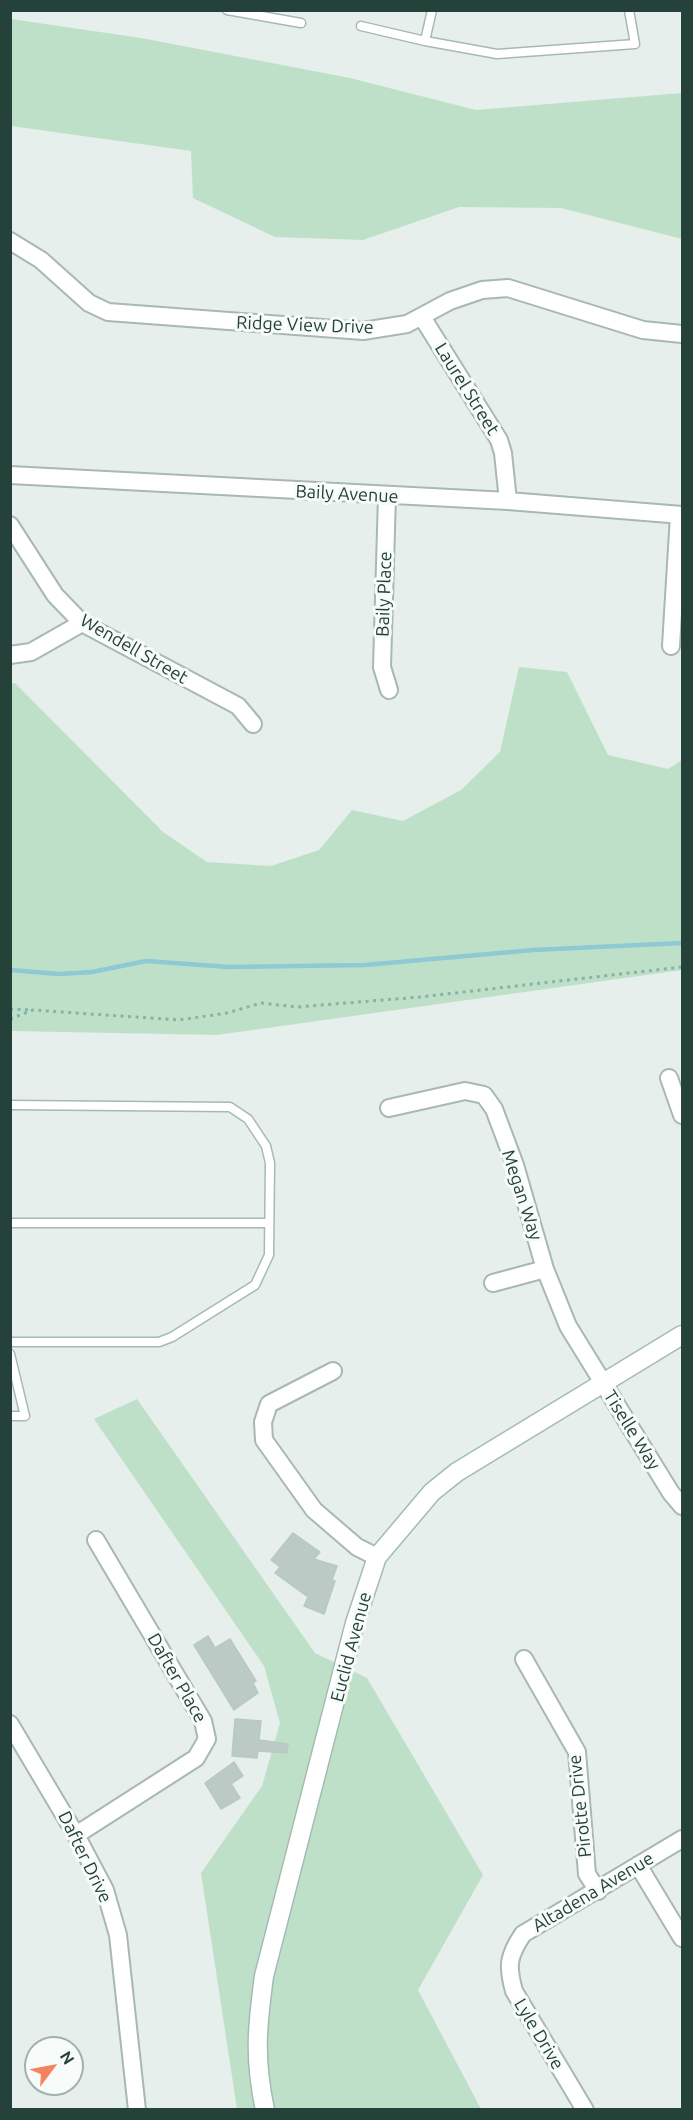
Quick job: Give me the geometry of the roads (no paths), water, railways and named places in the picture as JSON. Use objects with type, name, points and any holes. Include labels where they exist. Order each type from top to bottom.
[{"type":"main road","name":"Euclid Avenue","points":[[266,2109],[256,2062],[257,2029],[264,1976],[355,1623],[377,1557],[432,1492],[457,1472],[682,1335]]},
{"type":"street","name":"Ridge View Drive","points":[[10,241],[41,260],[89,303],[108,312],[363,331],[407,324],[450,301],[482,290],[508,288],[643,330],[682,334]]},
{"type":"street","name":"Laurel Street","points":[[422,317],[499,440],[504,453],[508,501]]},
{"type":"street","name":"Baily Avenue","points":[[10,475],[508,501],[681,515]]},
{"type":"street","name":"Baily Place","points":[[387,496],[382,667],[389,690]]},
{"type":"street","points":[[671,646],[681,515]]},
{"type":"street","name":"Wendell Street","points":[[10,525],[55,595],[82,623],[238,706],[253,724]]},
{"type":"street","points":[[10,655],[31,652],[82,623]]},
{"type":"street","points":[[669,1078],[682,1115]]},
{"type":"street","name":"Megan Way","points":[[389,1108],[465,1091],[484,1095],[494,1109],[515,1165],[545,1269],[568,1326],[603,1382]]},
{"type":"street","points":[[493,1283],[545,1269]]},
{"type":"street","points":[[333,1371],[269,1404],[263,1422],[264,1440],[314,1510],[357,1547],[377,1557]]},
{"type":"street","name":"Tiselle Way","points":[[603,1382],[679,1494]]},
{"type":"street","name":"Dafter Place","points":[[76,1834],[196,1758],[207,1739],[204,1721],[96,1540]]},
{"type":"street","name":"Pirotte Drive","points":[[524,1659],[577,1752],[587,1874],[598,1891]]},
{"type":"street","name":"Dafter Drive","points":[[10,1724],[76,1834],[105,1890],[118,1935],[134,2108]]},
{"type":"street","name":"Altadena Avenue","points":[[510,1953],[523,1934],[682,1839]]},
{"type":"street","points":[[638,1865],[682,1938]]},
{"type":"street","name":"Lyle Drive","points":[[510,1953],[510,1976],[514,1991],[585,2109]]},
{"type":"lane","points":[[227,10],[301,23]]},
{"type":"lane","points":[[425,41],[432,10]]},
{"type":"lane","points":[[361,26],[497,54],[635,44],[629,10]]},
{"type":"lane","points":[[10,1105],[230,1107],[248,1119],[266,1146],[270,1163],[269,1256],[255,1286],[172,1338],[159,1342],[10,1342]]},
{"type":"lane","points":[[10,1223],[268,1223]]},
{"type":"lane","points":[[10,1354],[24,1416],[10,1416]]},
{"type":"waterway","points":[[10,970],[59,974],[92,972],[146,961],[229,967],[365,965],[533,950],[682,943]]}]
